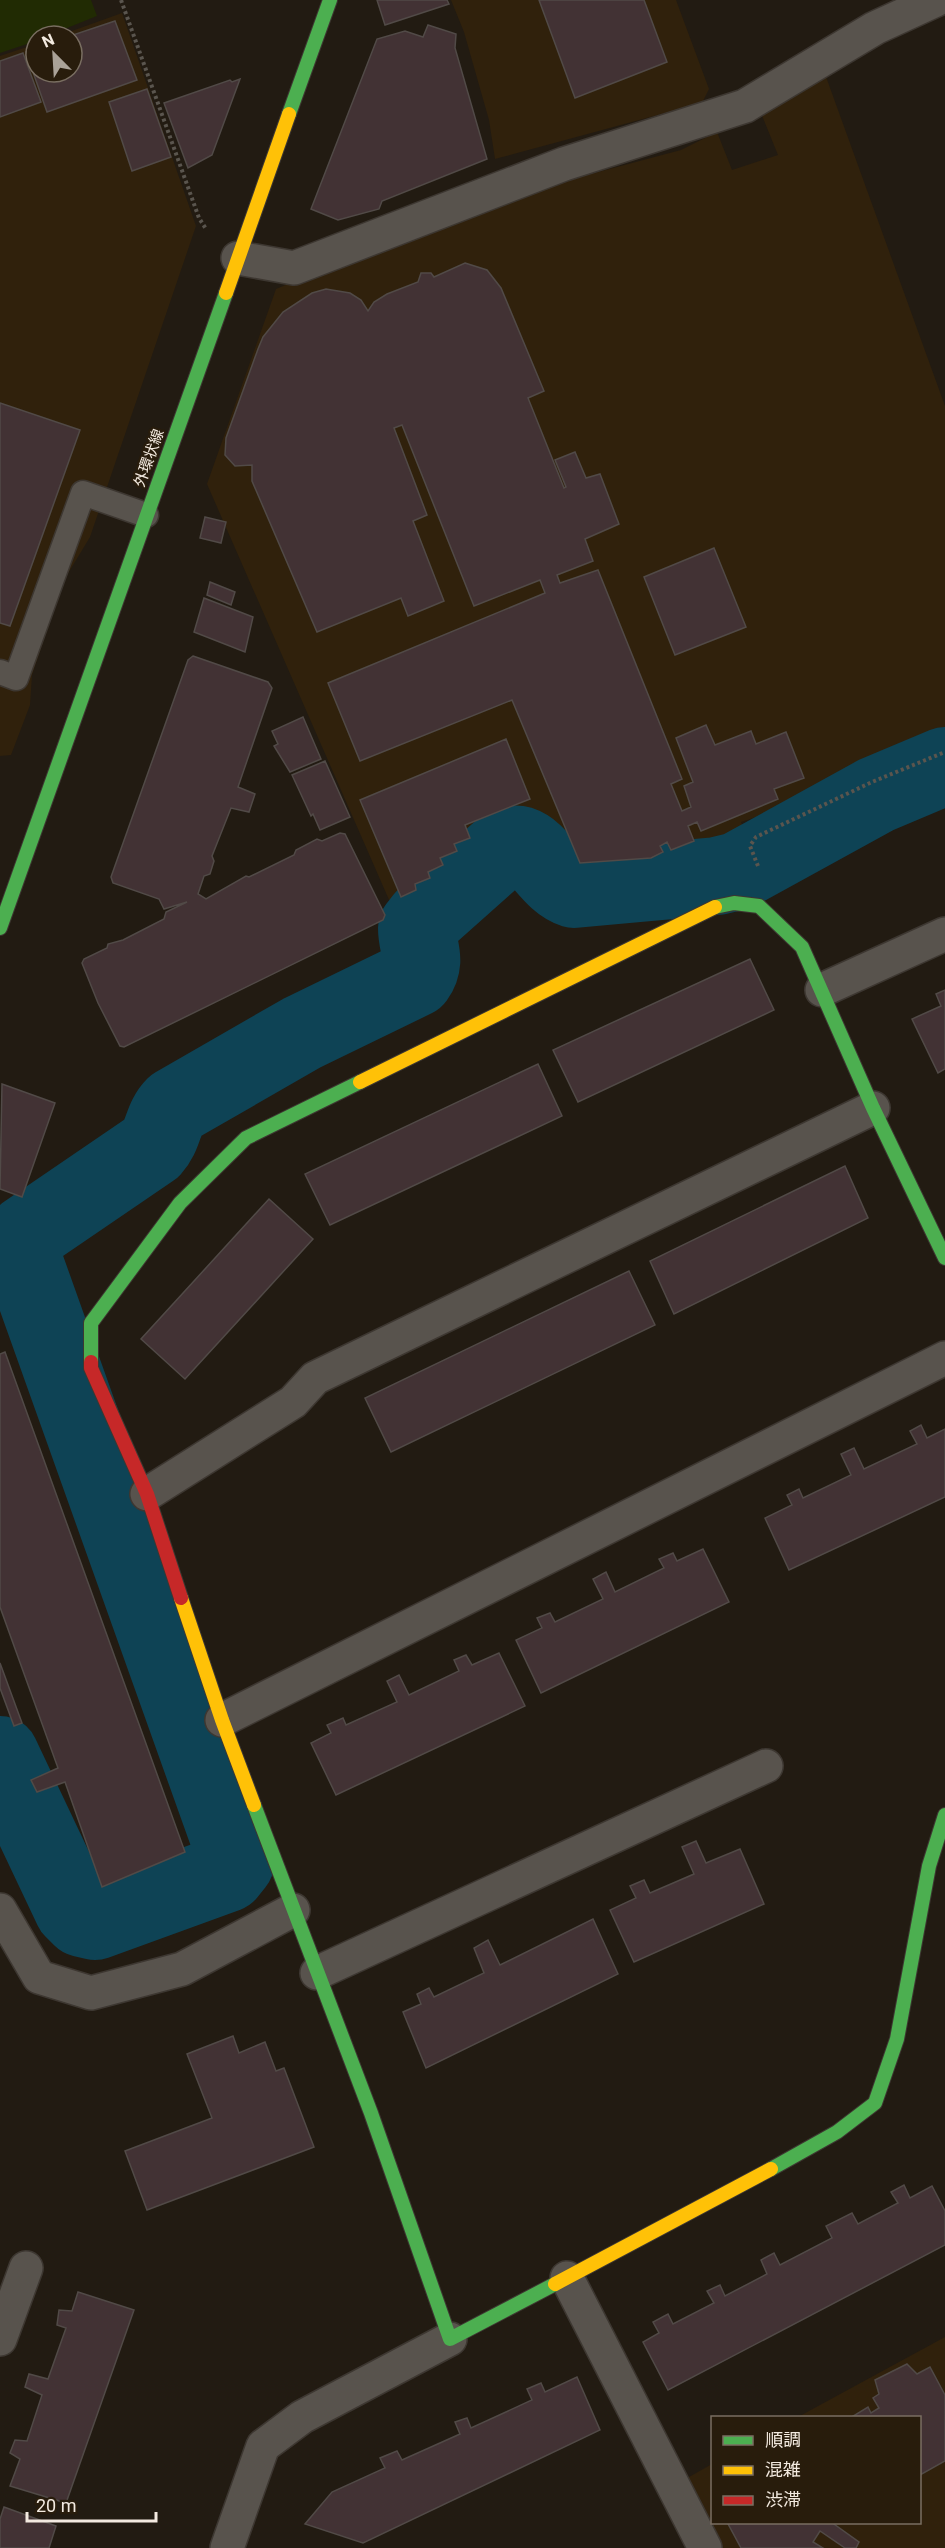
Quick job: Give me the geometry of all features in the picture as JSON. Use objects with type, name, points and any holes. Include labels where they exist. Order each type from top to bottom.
[{"type":"street","name":"外環状線","points":[[0,928],[10,884],[146,515],[330,0]]},
{"type":"street","points":[[238,258],[294,268],[564,164],[745,106],[875,28],[936,0]]},
{"type":"street","points":[[450,2339],[371,2112],[222,1720],[147,1494],[91,1368],[91,1323],[180,1203],[246,1138],[711,908],[734,903],[759,906],[802,947],[873,1108],[945,1258]]},
{"type":"street","points":[[822,990],[945,934]]},
{"type":"street","points":[[147,1494],[293,1402],[315,1378],[873,1108]]},
{"type":"street","points":[[222,1720],[945,1358]]},
{"type":"street","points":[[317,1973],[766,1766]]},
{"type":"street","points":[[227,2548],[263,2446],[302,2417],[567,2278],[837,2132],[875,2103],[897,2040],[929,1866],[945,1815]]},
{"type":"street","points":[[0,1910],[39,1977],[91,1993],[182,1969],[293,1910]]},
{"type":"street","points":[[0,2339],[26,2268]]},
{"type":"street","points":[[567,2278],[705,2548]]},
{"type":"lane","points":[[0,672],[16,678],[83,493],[146,515]]},
{"type":"path","points":[[121,0],[199,218],[210,235]]},
{"type":"path","points":[[752,853],[750,846],[756,837],[872,782],[945,752]]},
{"type":"shaded area","points":[[451,0],[676,0],[709,89],[702,103],[495,159],[489,120],[464,32]]},
{"type":"shaded area","points":[[122,13],[196,226],[90,537],[64,580],[32,675],[30,705],[11,755],[0,756],[0,56],[24,48],[24,84],[84,84],[84,27]]},
{"type":"shaded area","points":[[825,74],[945,406],[945,739],[834,792],[741,822],[747,837],[703,859],[569,868],[522,808],[482,831],[397,918],[207,484],[276,289],[489,201],[681,150],[717,132],[732,170],[778,155],[761,113]]},
{"type":"shaded area","points":[[945,2337],[945,2548],[716,2548],[682,2481],[711,2465],[711,2524],[921,2524],[921,2416],[800,2416]]},
{"type":"green space","points":[[0,0],[91,0],[97,16],[77,24],[24,24],[24,45],[0,53]]},
{"type":"building","points":[[377,0],[447,0],[449,4],[385,25]]},
{"type":"building","points":[[539,0],[644,0],[667,62],[575,98]]},
{"type":"building","points":[[115,21],[137,80],[47,112],[37,84],[84,84],[84,31]]},
{"type":"building","points":[[428,25],[456,34],[455,48],[487,159],[382,201],[379,209],[338,220],[311,209],[377,39],[405,31],[423,37]]},
{"type":"building","points":[[23,53],[24,84],[34,84],[41,102],[0,117],[0,61]]},
{"type":"building","points":[[240,79],[212,155],[188,168],[164,103],[230,80],[232,82]]},
{"type":"building","points":[[147,89],[171,157],[132,171],[109,102]]},
{"type":"building","points":[[465,263],[487,270],[501,288],[544,391],[528,398],[564,488],[566,487],[555,460],[575,452],[586,478],[600,474],[619,524],[585,539],[593,561],[557,575],[560,583],[598,570],[682,779],[671,784],[682,811],[691,807],[684,786],[693,782],[676,738],[706,725],[715,745],[751,731],[756,744],[786,732],[804,778],[774,789],[778,799],[701,831],[697,822],[688,826],[694,841],[671,850],[667,842],[660,846],[663,852],[651,858],[580,863],[512,700],[360,761],[328,683],[545,593],[540,580],[474,606],[402,425],[394,428],[427,515],[413,521],[444,601],[408,616],[401,598],[317,632],[252,481],[252,465],[235,466],[225,455],[226,438],[258,349],[263,337],[283,312],[312,293],[326,289],[350,293],[361,300],[368,311],[374,302],[387,294],[418,282],[421,273],[431,273],[434,277]]},
{"type":"building","points":[[0,403],[80,430],[10,626],[0,623]]},
{"type":"building","points":[[205,517],[226,522],[221,543],[200,538]]},
{"type":"building","points":[[714,548],[746,627],[675,655],[644,577]]},
{"type":"building","points":[[210,582],[235,592],[231,605],[207,595]]},
{"type":"building","points":[[204,598],[253,617],[245,652],[194,632]]},
{"type":"building","points":[[193,656],[268,682],[272,688],[238,787],[255,794],[249,812],[231,808],[212,856],[214,861],[210,874],[204,876],[198,894],[206,899],[246,876],[249,877],[294,855],[296,850],[317,839],[322,841],[340,833],[345,834],[385,915],[383,920],[124,1047],[120,1046],[98,1003],[82,963],[84,959],[107,948],[108,944],[123,940],[164,919],[166,912],[187,902],[164,909],[159,899],[113,883],[111,877],[188,660]]},
{"type":"building","points":[[303,717],[321,759],[290,772],[274,746],[278,744],[272,731]]},
{"type":"building","points":[[506,739],[530,799],[465,825],[470,838],[454,844],[457,851],[440,858],[443,865],[428,872],[430,878],[415,884],[416,890],[401,897],[360,800]]},
{"type":"building","points":[[325,761],[350,817],[320,830],[292,775]]},
{"type":"building","points":[[750,959],[774,1010],[578,1102],[553,1050]]},
{"type":"building","points":[[945,990],[945,1069],[938,1073],[912,1019],[941,1006],[936,994]]},
{"type":"building","points":[[538,1064],[562,1116],[330,1225],[305,1174]]},
{"type":"building","points":[[2,1084],[55,1103],[22,1197],[0,1189]]},
{"type":"building","points":[[845,1166],[868,1218],[674,1314],[650,1261]]},
{"type":"building","points":[[269,1199],[313,1239],[185,1379],[141,1339]]},
{"type":"building","points":[[629,1271],[655,1325],[391,1452],[365,1398]]},
{"type":"building","points":[[5,1352],[185,1852],[102,1887],[65,1782],[37,1792],[31,1780],[58,1768],[0,1607],[0,1354]]},
{"type":"building","points":[[921,1425],[927,1438],[945,1429],[945,1497],[789,1570],[765,1518],[792,1505],[787,1495],[799,1489],[803,1498],[851,1475],[841,1454],[854,1448],[864,1469],[917,1444],[910,1431]]},
{"type":"building","points":[[703,1549],[729,1602],[541,1693],[516,1640],[542,1628],[537,1618],[550,1613],[555,1622],[603,1599],[593,1579],[606,1572],[615,1592],[664,1568],[659,1559],[673,1553],[677,1561]]},
{"type":"building","points":[[499,1653],[525,1706],[336,1795],[311,1743],[331,1733],[327,1725],[343,1718],[346,1725],[397,1702],[387,1681],[399,1675],[409,1695],[459,1671],[454,1660],[466,1655],[472,1665]]},
{"type":"building","points":[[0,1663],[22,1723],[14,1726],[0,1688]]},
{"type":"building","points":[[696,1841],[706,1863],[740,1849],[764,1904],[634,1962],[610,1910],[636,1898],[630,1886],[644,1880],[650,1893],[694,1874],[682,1847]]},
{"type":"building","points":[[593,1919],[618,1974],[426,2068],[403,2012],[421,2004],[417,1994],[429,1988],[434,1997],[484,1973],[474,1948],[488,1940],[500,1965]]},
{"type":"building","points":[[233,2036],[239,2053],[265,2042],[276,2071],[284,2068],[314,2147],[147,2210],[125,2151],[212,2118],[187,2054]]},
{"type":"building","points":[[904,2185],[910,2198],[932,2186],[945,2211],[945,2245],[668,2390],[643,2342],[659,2333],[653,2322],[668,2314],[673,2324],[714,2303],[707,2291],[720,2285],[725,2296],[767,2274],[761,2260],[774,2253],[780,2265],[832,2238],[826,2226],[852,2213],[858,2224],[898,2203],[891,2192]]},
{"type":"building","points":[[78,2292],[134,2310],[66,2503],[10,2486],[20,2459],[10,2453],[15,2440],[27,2441],[42,2395],[25,2387],[29,2374],[48,2379],[66,2328],[57,2325],[59,2310],[72,2311]]},
{"type":"building","points":[[907,2364],[917,2374],[930,2367],[945,2395],[945,2461],[921,2474],[921,2416],[853,2416],[868,2407],[871,2413],[879,2408],[873,2398],[879,2394],[875,2380]]},
{"type":"building","points":[[577,2377],[600,2430],[363,2543],[305,2524],[332,2492],[385,2468],[380,2458],[397,2451],[402,2460],[460,2434],[455,2422],[467,2418],[471,2428],[532,2400],[527,2389],[541,2383],[545,2392]]},
{"type":"building","points":[[4,2507],[56,2526],[49,2548],[0,2548],[0,2519]]},
{"type":"building","points":[[728,2524],[834,2524],[859,2542],[856,2548],[845,2548],[820,2531],[813,2542],[823,2548],[741,2548]]},
{"type":"waterway","points":[[0,1755],[73,1909],[82,1918],[95,1921],[227,1873],[235,1863],[234,1851],[20,1251],[20,1242],[26,1234],[152,1148],[175,1106],[302,1033],[415,978],[421,965],[417,928],[424,919],[505,847],[515,845],[524,847],[532,852],[555,877],[574,889],[717,876],[738,871],[876,795],[945,766]]},
{"type":"traffic: fast","points":[[289,114],[330,0]]},
{"type":"traffic: fast","points":[[0,928],[226,293]]},
{"type":"traffic: fast","points":[[715,907],[734,903],[759,906],[802,947],[873,1108],[945,1258]]},
{"type":"traffic: fast","points":[[91,1362],[91,1323],[180,1203],[246,1138],[360,1082]]},
{"type":"traffic: fast","points":[[254,1805],[371,2113],[450,2339],[555,2284]]},
{"type":"traffic: fast","points":[[771,2169],[837,2132],[875,2103],[897,2039],[929,1866],[945,1815]]},
{"type":"traffic: slow","points":[[226,293],[289,114]]},
{"type":"traffic: slow","points":[[360,1082],[715,907]]},
{"type":"traffic: slow","points":[[181,1598],[222,1720],[254,1805]]},
{"type":"traffic: slow","points":[[555,2284],[771,2169]]},
{"type":"traffic: jam","points":[[91,1362],[91,1368],[147,1494],[181,1598]]}]
